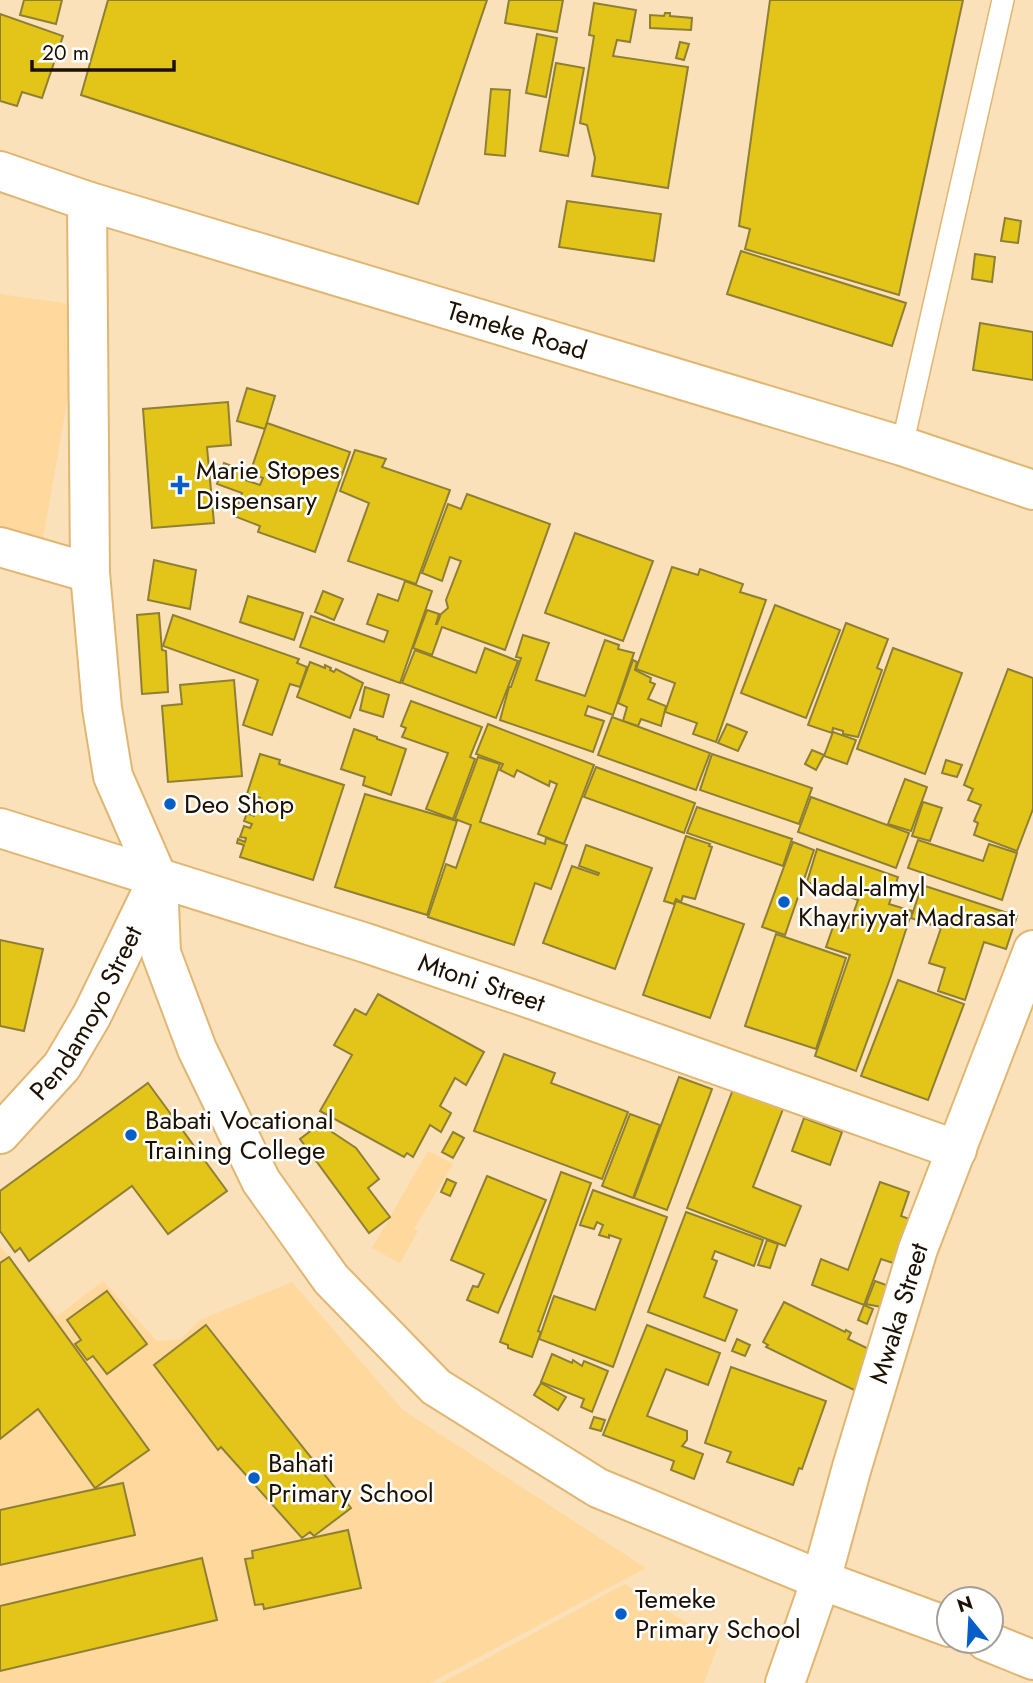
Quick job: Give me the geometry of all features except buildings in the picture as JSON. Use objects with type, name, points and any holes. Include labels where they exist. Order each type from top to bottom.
[{"type":"street","name":"Temeke Road","points":[[0,171],[87,201],[902,446],[1033,490]]},
{"type":"street","points":[[87,201],[86,340],[90,573],[102,708],[113,776],[158,879],[161,953],[197,1049],[261,1181],[331,1279],[436,1387],[598,1488],[821,1580],[935,1622]]},
{"type":"street","points":[[0,547],[90,573]]},
{"type":"street","name":"Mtoni Street","points":[[0,828],[366,943],[957,1150]]},
{"type":"street","name":"Pendamoyo Street","points":[[0,1134],[62,1066],[92,1015],[158,879]]},
{"type":"street","name":"Mwaka Street","points":[[785,1683],[821,1580],[918,1249],[1033,950]]},
{"type":"street","points":[[1005,1649],[1033,1660]]},
{"type":"lane","points":[[902,446],[1003,0]]},
{"type":"shaded area","points":[[0,294],[84,306],[42,544],[0,533]]},
{"type":"shaded area","points":[[428,1151],[453,1164],[414,1229],[418,1231],[400,1263],[372,1248]]},
{"type":"shaded area","name":"Bahati Primary School","points":[[0,1246],[57,1316],[103,1281],[157,1341],[181,1339],[200,1320],[292,1282],[403,1410],[646,1568],[430,1683],[0,1683]]},
{"type":"shaded area","name":"Temeke Primary School","points":[[625,1584],[719,1643],[704,1683],[441,1683]]},
{"type":"place","name":"Marie Stopes Dispensary","points":[[180,485]]},
{"type":"place","name":"Deo Shop","points":[[170,804]]},
{"type":"place","name":"Nadal-almyl Khayriyyat Madrasat","points":[[784,902]]},
{"type":"place","name":"Babati Vocational Training College","points":[[131,1135]]},
{"type":"place","name":"Bahati Primary School","points":[[254,1478]]},
{"type":"place","name":"Temeke Primary School","points":[[621,1614]]}]
